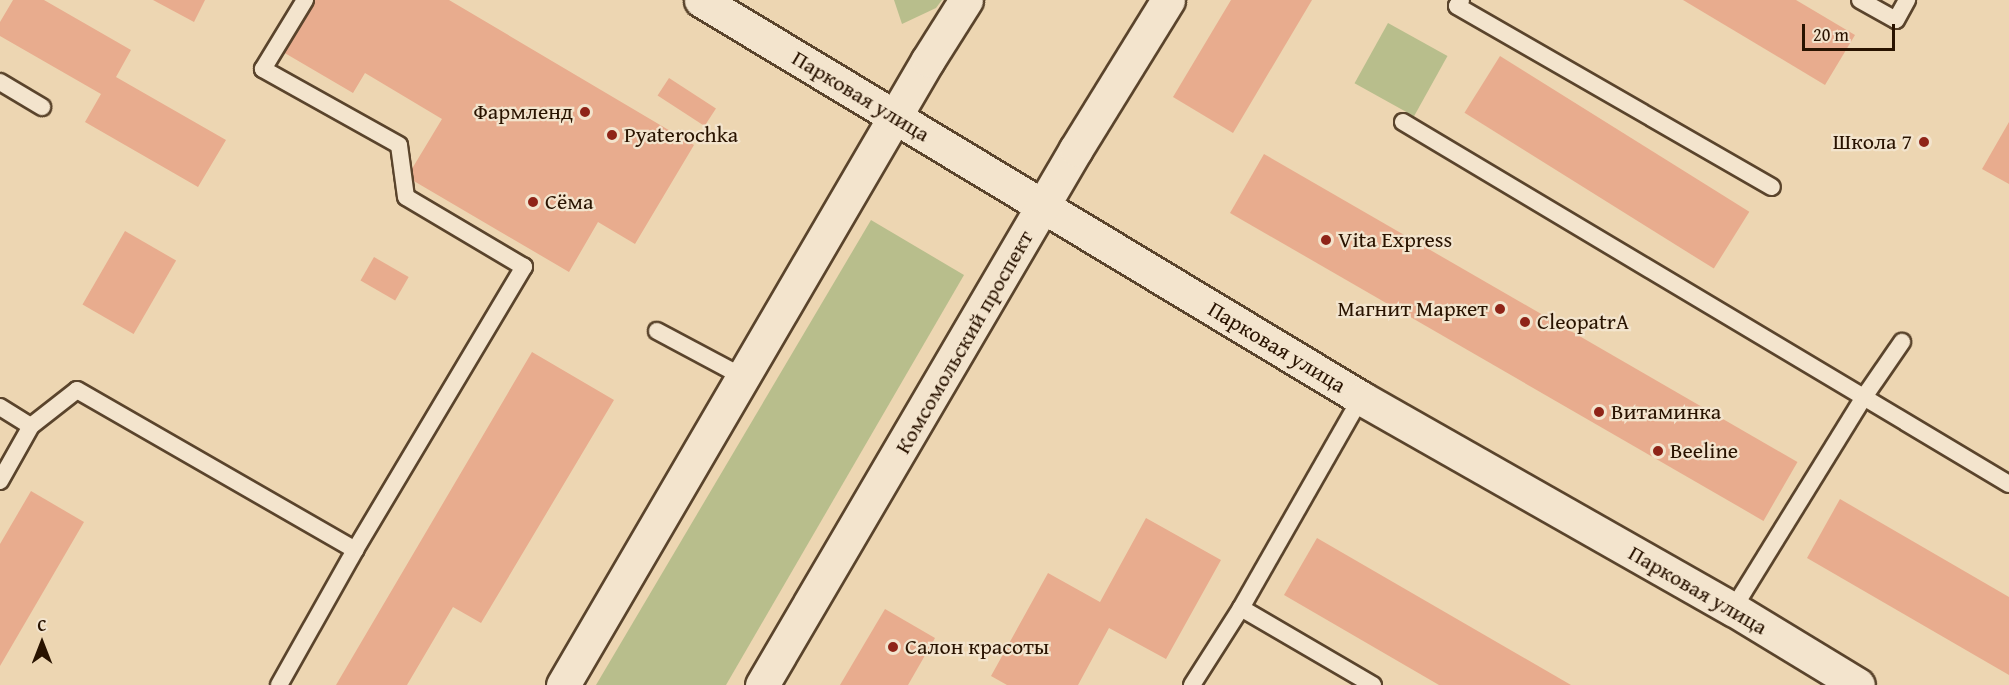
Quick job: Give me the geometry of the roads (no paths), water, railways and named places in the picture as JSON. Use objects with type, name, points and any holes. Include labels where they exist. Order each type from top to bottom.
[{"type":"main road","name":"Парковая улица","points":[[701,0],[1361,399],[1733,609],[1858,685]]},
{"type":"main road","points":[[563,685],[966,0]]},
{"type":"main road","name":"Комсомольский проспект","points":[[762,685],[1043,206],[1168,0]]},
{"type":"lane","points":[[279,685],[355,550],[524,267],[406,197],[399,145],[263,69],[305,0]]},
{"type":"lane","points":[[1461,0],[1457,6],[1772,187]]},
{"type":"lane","points":[[1860,0],[1896,20],[1907,0]]},
{"type":"lane","points":[[0,82],[42,107]]},
{"type":"lane","points":[[1403,122],[2009,484]]},
{"type":"lane","points":[[657,331],[743,377]]},
{"type":"lane","points":[[1733,609],[1864,398],[1902,342]]},
{"type":"lane","points":[[0,482],[31,426],[77,390],[355,550]]},
{"type":"lane","points":[[1192,685],[1241,608],[1361,399]]},
{"type":"lane","points":[[0,407],[31,426]]},
{"type":"lane","points":[[1241,608],[1373,685]]},
{"type":"place","name":"Фармленд","points":[[585,112]]},
{"type":"place","name":"Pyaterochka","points":[[612,135]]},
{"type":"place","name":"Школа 7","points":[[1924,142]]},
{"type":"place","name":"Сёма","points":[[533,202]]},
{"type":"place","name":"Vita Express","points":[[1326,240]]},
{"type":"place","name":"Магнит Маркет","points":[[1500,309]]},
{"type":"place","name":"CleopatrA","points":[[1525,322]]},
{"type":"place","name":"Витаминка","points":[[1599,412]]},
{"type":"place","name":"Beeline","points":[[1658,451]]},
{"type":"place","name":"Салон красоты","points":[[893,647]]}]
